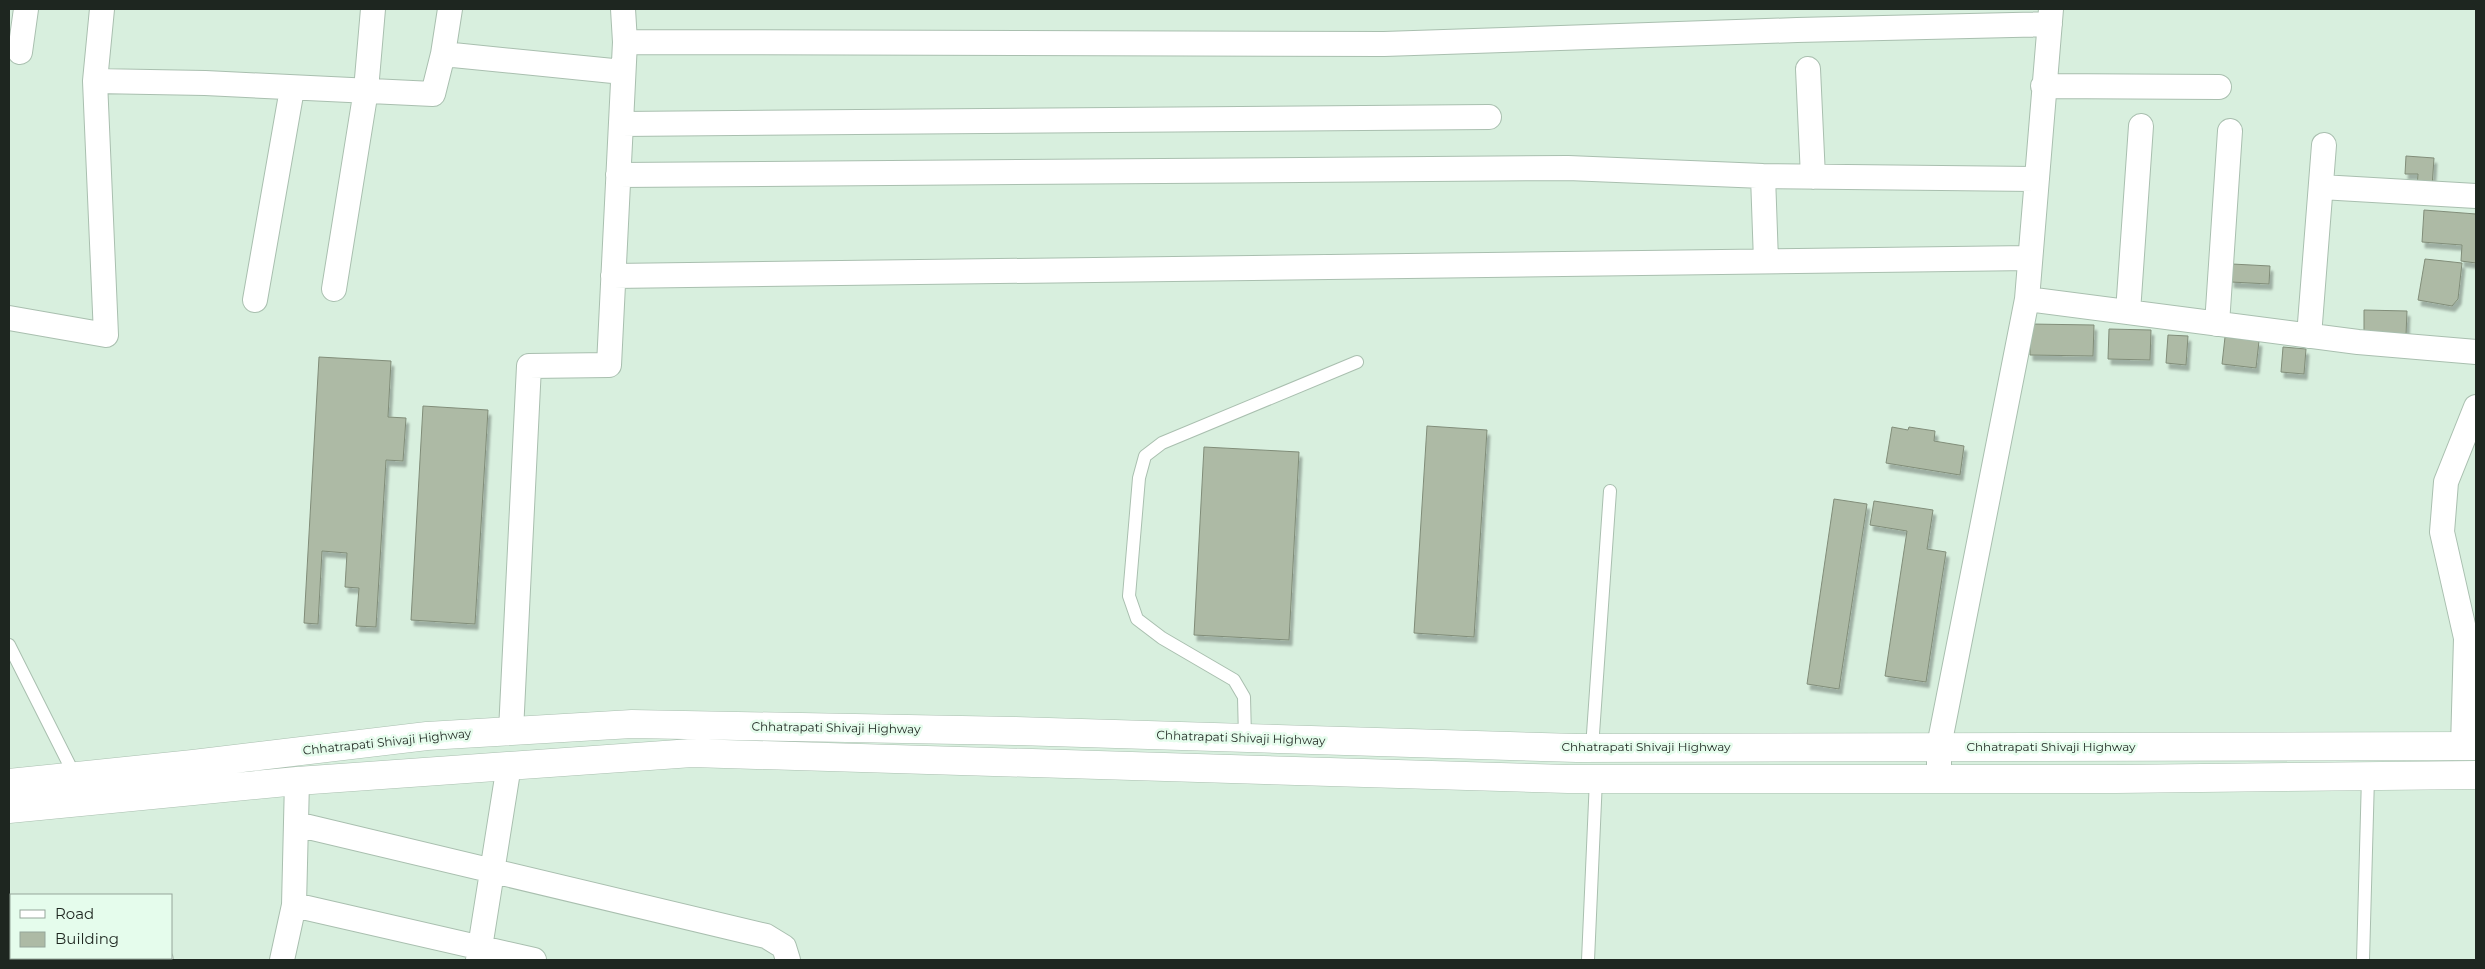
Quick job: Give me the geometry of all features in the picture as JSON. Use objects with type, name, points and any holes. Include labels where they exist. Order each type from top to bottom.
[{"type":"main road","name":"Chhatrapati Shivaji Highway","points":[[9,783],[427,736],[632,724],[1015,731],[1592,748],[2470,746]]},
{"type":"main road","points":[[9,809],[297,781],[692,753],[1596,779],[1939,779],[2476,775]]},
{"type":"street","points":[[20,52],[26,9]]},
{"type":"street","points":[[9,318],[106,335],[95,81],[102,9]]},
{"type":"street","points":[[334,289],[366,90],[373,9]]},
{"type":"street","points":[[95,81],[205,83],[292,89],[366,90],[433,94],[444,54],[450,9]]},
{"type":"street","points":[[511,731],[528,366],[609,365],[624,72],[623,9]]},
{"type":"street","points":[[625,42],[1384,44],[1797,30],[2050,16],[2027,299],[1939,746],[1939,779]]},
{"type":"street","points":[[444,54],[624,72]]},
{"type":"street","points":[[1808,69],[1813,177]]},
{"type":"street","points":[[2043,86],[2219,87]]},
{"type":"street","points":[[255,300],[292,89]]},
{"type":"street","points":[[621,124],[1489,117]]},
{"type":"street","points":[[2128,312],[2141,126]]},
{"type":"street","points":[[2217,324],[2230,131]]},
{"type":"street","points":[[2309,336],[2324,145]]},
{"type":"street","points":[[618,175],[1568,168],[1763,176],[2037,179]]},
{"type":"street","points":[[1763,176],[1766,261]]},
{"type":"street","points":[[2321,187],[2476,196]]},
{"type":"street","points":[[614,276],[2030,258]]},
{"type":"street","points":[[2027,299],[2358,342],[2476,352]]},
{"type":"street","points":[[2470,746],[2466,638],[2442,532],[2446,482],[2476,407]]},
{"type":"street","points":[[479,954],[509,765]]},
{"type":"street","points":[[282,960],[294,905],[297,781]]},
{"type":"street","points":[[296,824],[493,869],[766,936],[784,947],[788,960]]},
{"type":"street","points":[[294,905],[479,954],[534,960]]},
{"type":"lane","points":[[1245,738],[1244,697],[1234,680],[1162,638],[1137,620],[1129,596],[1139,478],[1143,464],[1146,456],[1162,444],[1358,362]]},
{"type":"lane","points":[[1592,748],[1610,491]]},
{"type":"lane","points":[[9,645],[75,776]]},
{"type":"lane","points":[[2363,960],[2368,776]]},
{"type":"lane","points":[[1588,960],[1596,779]]},
{"type":"building","points":[[2406,156],[2434,158],[2432,187],[2417,187],[2418,174],[2405,174]]},
{"type":"building","points":[[2424,210],[2476,214],[2476,263],[2461,261],[2462,245],[2422,242]]},
{"type":"building","points":[[2425,259],[2462,263],[2458,299],[2452,306],[2418,300]]},
{"type":"building","points":[[2232,264],[2270,266],[2269,284],[2231,282]]},
{"type":"building","points":[[2364,310],[2407,311],[2406,335],[2364,334]]},
{"type":"building","points":[[2030,324],[2094,325],[2093,356],[2030,355]]},
{"type":"building","points":[[2109,329],[2151,330],[2150,360],[2108,359]]},
{"type":"building","points":[[2168,335],[2188,336],[2186,365],[2166,363]]},
{"type":"building","points":[[2225,337],[2259,341],[2256,368],[2222,364]]},
{"type":"building","points":[[2283,347],[2306,349],[2304,374],[2281,372]]},
{"type":"building","points":[[319,357],[391,361],[388,417],[406,418],[403,461],[386,460],[376,627],[356,626],[359,588],[345,587],[347,553],[322,551],[318,624],[304,623]]},
{"type":"building","points":[[423,406],[488,410],[475,624],[411,620]]},
{"type":"building","points":[[1427,426],[1487,430],[1474,637],[1414,633]]},
{"type":"building","points":[[1892,427],[1908,430],[1909,427],[1935,431],[1934,441],[1964,446],[1960,475],[1886,463]]},
{"type":"building","points":[[1204,447],[1299,452],[1289,640],[1194,635]]},
{"type":"building","points":[[1834,499],[1867,504],[1839,689],[1807,684]]},
{"type":"building","points":[[1874,501],[1933,510],[1927,549],[1946,552],[1926,682],[1885,676],[1907,531],[1870,525]]}]
